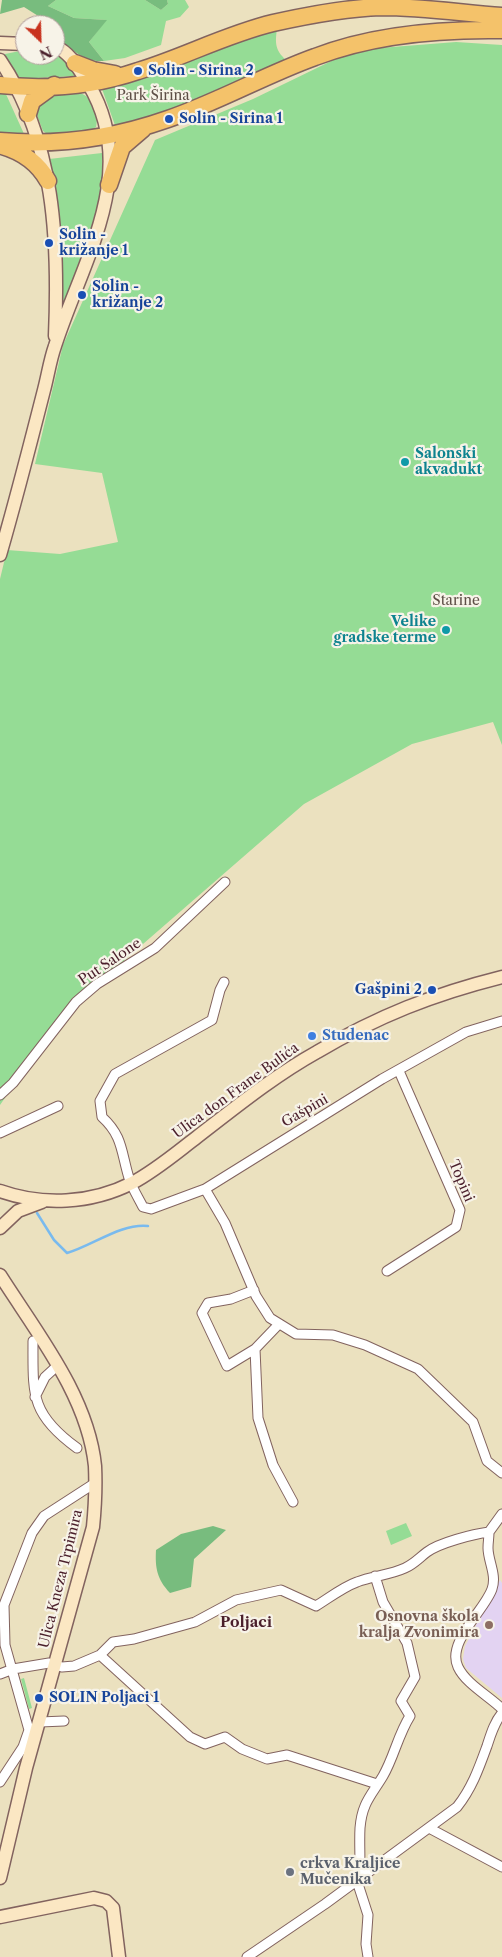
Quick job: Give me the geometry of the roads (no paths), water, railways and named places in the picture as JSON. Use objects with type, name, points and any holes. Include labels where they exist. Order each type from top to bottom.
[{"type":"highway","points":[[7,85],[54,86],[88,84],[128,74],[236,34],[272,24],[341,10],[382,7],[502,16]]},
{"type":"highway","points":[[0,141],[66,142],[107,136],[149,126],[177,116],[315,56],[348,46],[420,33],[461,29],[502,30]]},
{"type":"highway","points":[[75,62],[93,70],[128,74]]},
{"type":"highway","points":[[28,114],[32,101],[54,86]]},
{"type":"highway","points":[[109,185],[122,147],[149,126]]},
{"type":"highway","points":[[0,146],[27,156],[36,164],[48,182]]},
{"type":"main road","points":[[472,14],[486,8],[502,9]]},
{"type":"main road","points":[[0,43],[15,44]]},
{"type":"main road","points":[[0,555],[55,346],[102,221],[109,185],[107,136],[101,108],[75,62],[65,52]]},
{"type":"main road","points":[[0,60],[7,85],[28,114],[39,143],[48,182],[58,284],[55,346]]},
{"type":"main road","name":"Ulica don Frane Bulića","points":[[0,1228],[18,1211],[44,1202],[70,1200],[103,1194],[131,1183],[179,1151],[266,1084],[317,1052],[384,1016],[448,990],[502,977]]},
{"type":"main road","name":"Ulica don Frane Bulića","points":[[0,1191],[44,1202]]},
{"type":"main road","name":"Ulica Kneza Trpimira","points":[[0,1275],[57,1366],[82,1413],[90,1440],[95,1483],[93,1527],[0,1878]]},
{"type":"main road","points":[[0,1917],[94,1898],[106,1901],[113,1908],[119,1957]]},
{"type":"street","name":"Put Salone","points":[[0,1096],[13,1084],[76,1002],[97,984],[155,948],[225,882]]},
{"type":"street","points":[[131,1183],[126,1159],[114,1128],[102,1117],[100,1102],[115,1074],[212,1020],[224,982]]},
{"type":"street","name":"Gašpini","points":[[131,1183],[143,1207],[151,1209],[205,1189],[382,1079],[466,1032],[502,1021]]},
{"type":"street","name":"Topini","points":[[387,1271],[456,1227],[460,1210],[399,1071]]},
{"type":"street","points":[[0,1133],[58,1106]]},
{"type":"street","points":[[205,1189],[225,1223],[254,1290],[270,1318],[296,1334],[333,1335],[365,1344],[418,1370],[473,1422],[488,1461],[502,1473]]},
{"type":"street","points":[[254,1290],[231,1299],[208,1303],[202,1313],[227,1366],[255,1349],[280,1324]]},
{"type":"street","points":[[34,1341],[35,1397],[42,1416],[59,1435],[77,1448]]},
{"type":"street","points":[[255,1349],[258,1418],[273,1465],[293,1502]]},
{"type":"street","points":[[35,1397],[45,1377],[57,1366]]},
{"type":"street","points":[[0,1782],[24,1747],[29,1730],[5,1645],[4,1605],[32,1533],[44,1516],[95,1483]]},
{"type":"street","points":[[502,1514],[489,1532],[488,1548],[494,1576],[492,1590],[463,1637],[456,1655],[458,1667],[466,1677],[502,1709]]},
{"type":"street","points":[[0,1674],[13,1669],[49,1663],[56,1666],[74,1666],[100,1655],[113,1642],[134,1639],[195,1622],[236,1600],[281,1590],[316,1606],[356,1582],[403,1569],[415,1563],[427,1552],[446,1542],[489,1532]]},
{"type":"street","points":[[368,1957],[366,1944],[368,1915],[358,1880],[361,1856],[360,1828],[366,1800],[383,1776],[400,1733],[410,1716],[401,1701],[415,1677],[407,1643],[383,1602],[375,1576]]},
{"type":"street","points":[[0,1654],[13,1669]]},
{"type":"street","points":[[100,1655],[190,1737],[205,1744],[225,1737],[242,1749],[267,1759],[286,1755],[377,1784]]},
{"type":"street","points":[[247,1957],[358,1880],[457,1807],[477,1774],[496,1720],[502,1713]]},
{"type":"street","points":[[40,1722],[64,1722]]},
{"type":"street","points":[[428,1828],[502,1867]]},
{"type":"waterway","points":[[37,1213],[54,1240],[67,1253],[117,1231],[138,1226],[148,1226]]},
{"type":"place","name":"Solin - Sirina 2","points":[[138,71]]},
{"type":"place","name":"Solin - Sirina 1","points":[[169,119]]},
{"type":"place","name":"Solin - križanje 1","points":[[49,243]]},
{"type":"place","name":"Solin - križanje 2","points":[[82,295]]},
{"type":"place","name":"Salonski akvadukt","points":[[405,462]]},
{"type":"place","name":"Velike gradske terme","points":[[446,630]]},
{"type":"place","name":"Gašpini 2","points":[[432,990]]},
{"type":"place","name":"Studenac","points":[[312,1036]]},
{"type":"place","name":"Osnovna škola kralja Zvonimira","points":[[489,1625]]},
{"type":"place","name":"SOLIN Poljaci 1","points":[[39,1698]]},
{"type":"place","name":"crkva Kraljice Mučenika","points":[[290,1872]]},
{"type":"district","name":"Poljaci","points":[[246,1623]]},
{"type":"park label","name":"Park Širina","points":[[153,96]]},
{"type":"park label","name":"Starine","points":[[456,601]]}]
